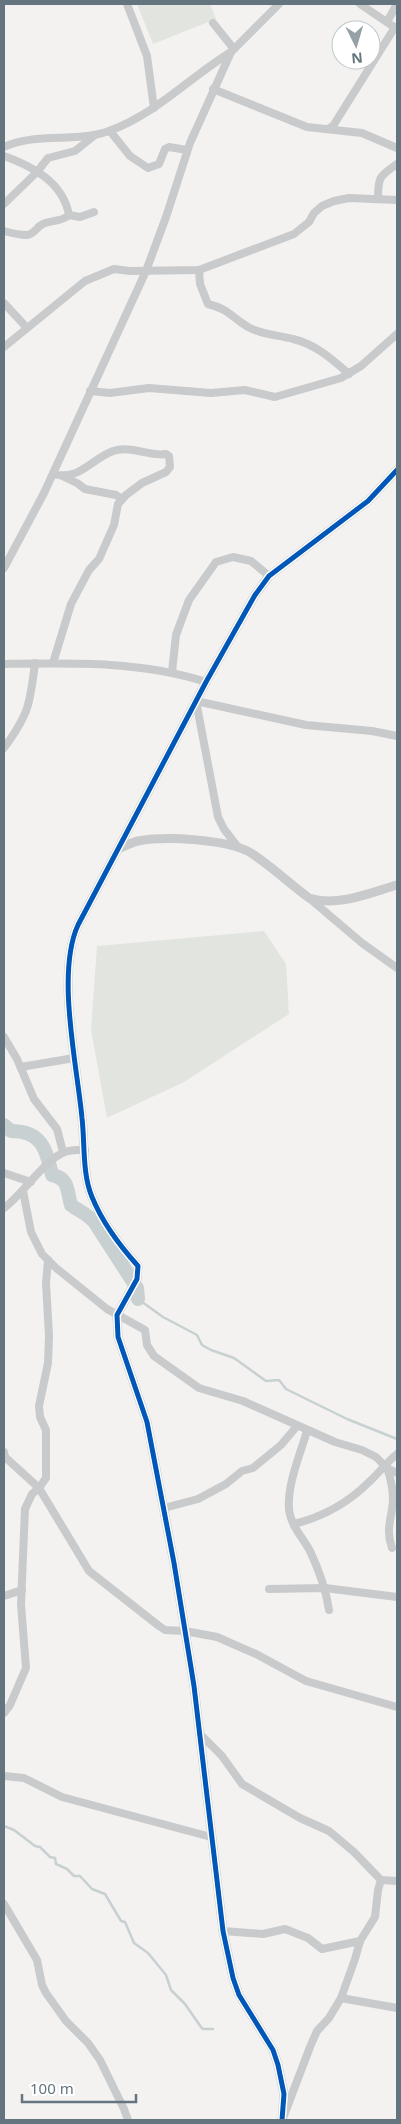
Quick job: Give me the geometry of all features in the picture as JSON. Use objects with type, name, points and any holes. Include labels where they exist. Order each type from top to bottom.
[{"type":"street","points":[[127,4],[147,56],[154,108]]},
{"type":"street","points":[[4,146],[28,141],[95,135],[110,131],[136,119],[232,51],[279,4]]},
{"type":"street","points":[[328,129],[333,126],[396,28],[360,4]]},
{"type":"street","points":[[387,22],[397,4]]},
{"type":"street","points":[[213,23],[232,51]]},
{"type":"street","points":[[4,568],[53,474],[146,271],[166,217],[187,150],[213,89],[232,51]]},
{"type":"street","points":[[213,89],[307,127],[362,133],[397,148]]},
{"type":"street","points":[[110,131],[130,156],[148,168],[158,164],[165,149],[169,147],[187,150]]},
{"type":"street","points":[[4,204],[37,172],[48,158],[75,151],[95,135]]},
{"type":"street","points":[[4,156],[24,163],[51,180],[56,186],[69,215]]},
{"type":"street","points":[[378,199],[378,186],[382,174],[397,164]]},
{"type":"street","points":[[4,348],[85,281],[114,269],[146,271],[199,270],[288,236],[302,228],[322,206],[334,201],[349,198],[397,200]]},
{"type":"street","points":[[4,231],[29,235],[34,233],[37,227],[44,223],[66,218],[69,215],[80,217],[94,212]]},
{"type":"street","points":[[199,270],[200,284],[208,304],[226,310],[248,327],[275,337],[292,338],[308,343],[349,374]]},
{"type":"street","points":[[4,303],[27,328]]},
{"type":"street","points":[[90,391],[110,393],[149,388],[211,393],[244,390],[275,397],[300,391],[349,374],[362,366],[397,334]]},
{"type":"street","points":[[53,663],[71,604],[89,570],[99,559],[114,525],[118,504],[142,483],[166,472],[170,467],[169,456],[131,449],[112,452],[75,473],[62,476]]},
{"type":"street","points":[[282,2120],[284,2094],[273,2050],[239,1995],[233,1978],[224,1931],[211,1837],[201,1735],[164,1508],[147,1422],[118,1337],[117,1315],[137,1279],[138,1266],[115,1240],[92,1197],[88,1185],[80,1091],[74,1058],[69,984],[70,944],[78,925],[206,682],[254,595],[269,576],[361,507],[397,470]]},
{"type":"street","points":[[53,474],[77,483],[85,489],[116,495],[122,499]]},
{"type":"street","points":[[172,672],[176,635],[189,600],[216,562],[233,557],[251,561],[269,576]]},
{"type":"street","points":[[4,664],[53,663],[127,666],[172,672],[206,682]]},
{"type":"street","points":[[4,748],[21,725],[27,712],[35,664]]},
{"type":"street","points":[[196,701],[306,725],[372,731],[397,736]]},
{"type":"street","points":[[196,701],[218,817],[236,846]]},
{"type":"street","points":[[120,848],[136,841],[154,839],[197,840],[236,846],[251,854],[309,898],[362,943],[397,968]]},
{"type":"street","points":[[309,898],[319,902],[341,901],[397,886]]},
{"type":"street","points":[[4,1037],[21,1067],[34,1100],[57,1129],[63,1152]]},
{"type":"street","points":[[21,1067],[74,1058]]},
{"type":"street","points":[[4,1208],[50,1162],[63,1152],[85,1150]]},
{"type":"street","points":[[4,1173],[32,1182]]},
{"type":"street","points":[[23,1191],[31,1232],[36,1246],[48,1260],[117,1315],[132,1321],[145,1330],[147,1345],[154,1356],[199,1388],[243,1401],[335,1442],[362,1450],[376,1457],[385,1467],[397,1473]]},
{"type":"street","points":[[4,1713],[10,1705],[26,1668],[21,1604],[25,1509],[32,1494],[46,1478],[46,1430],[40,1417],[39,1406],[48,1363],[49,1336],[46,1282],[48,1260]]},
{"type":"street","points":[[164,1508],[198,1499],[226,1484],[242,1470],[253,1468],[280,1445],[297,1426]]},
{"type":"street","points":[[307,1430],[290,1490],[289,1509],[294,1524],[310,1550],[325,1588],[329,1610]]},
{"type":"street","points":[[4,1452],[6,1457],[39,1488],[89,1571],[166,1630],[185,1630],[227,1641],[306,1681],[397,1707]]},
{"type":"street","points":[[294,1524],[316,1519],[342,1504],[370,1482],[397,1454]]},
{"type":"street","points":[[385,1467],[393,1490],[393,1501],[388,1525],[392,1548]]},
{"type":"street","points":[[269,1589],[325,1588],[397,1597]]},
{"type":"street","points":[[4,1596],[22,1590]]},
{"type":"street","points":[[201,1735],[222,1756],[242,1784],[300,1818],[329,1831],[354,1852],[381,1880],[397,1882]]},
{"type":"street","points":[[4,1776],[24,1778],[62,1797],[211,1837]]},
{"type":"street","points":[[282,2120],[313,2040],[341,1998],[360,1941],[375,1917],[381,1880]]},
{"type":"street","points":[[4,1904],[37,1960],[42,1985],[46,1993],[66,2021],[88,2043],[100,2060],[128,2120]]},
{"type":"street","points":[[224,1931],[263,1934],[285,1929],[308,1938],[322,1948],[360,1941]]},
{"type":"street","points":[[341,1998],[397,2008]]},
{"type":"shaded area","points":[[137,4],[210,4],[216,19],[153,44]]},
{"type":"shaded area","points":[[264,931],[286,964],[289,1014],[184,1082],[107,1118],[91,1030],[97,946]]},
{"type":"waterway","points":[[4,1125],[11,1131],[30,1134],[41,1143],[45,1150],[52,1175],[62,1179],[64,1182],[71,1205],[95,1223],[137,1288],[138,1299]]},
{"type":"waterway","points":[[138,1299],[163,1317],[197,1335],[202,1345],[234,1358],[266,1381],[279,1380],[286,1389],[347,1419],[397,1439]]},
{"type":"waterway","points":[[4,1826],[14,1830],[35,1846],[40,1847],[50,1857],[55,1858],[56,1864],[67,1869],[74,1876],[80,1876],[92,1889],[105,1894],[121,1921],[125,1922],[134,1943],[148,1953],[166,1975],[171,1990],[185,2004],[203,2029],[213,2029]]},
{"type":"cycle path","points":[[282,2120],[284,2094],[278,2065],[273,2050],[239,1995],[233,1978],[223,1931],[194,1686],[174,1563],[147,1422],[118,1337],[117,1315],[137,1279],[138,1266],[106,1225],[96,1207],[89,1188],[85,1168],[82,1118],[70,1020],[69,968],[72,945],[78,925],[206,682],[255,595],[269,576],[368,501],[397,470]]}]
